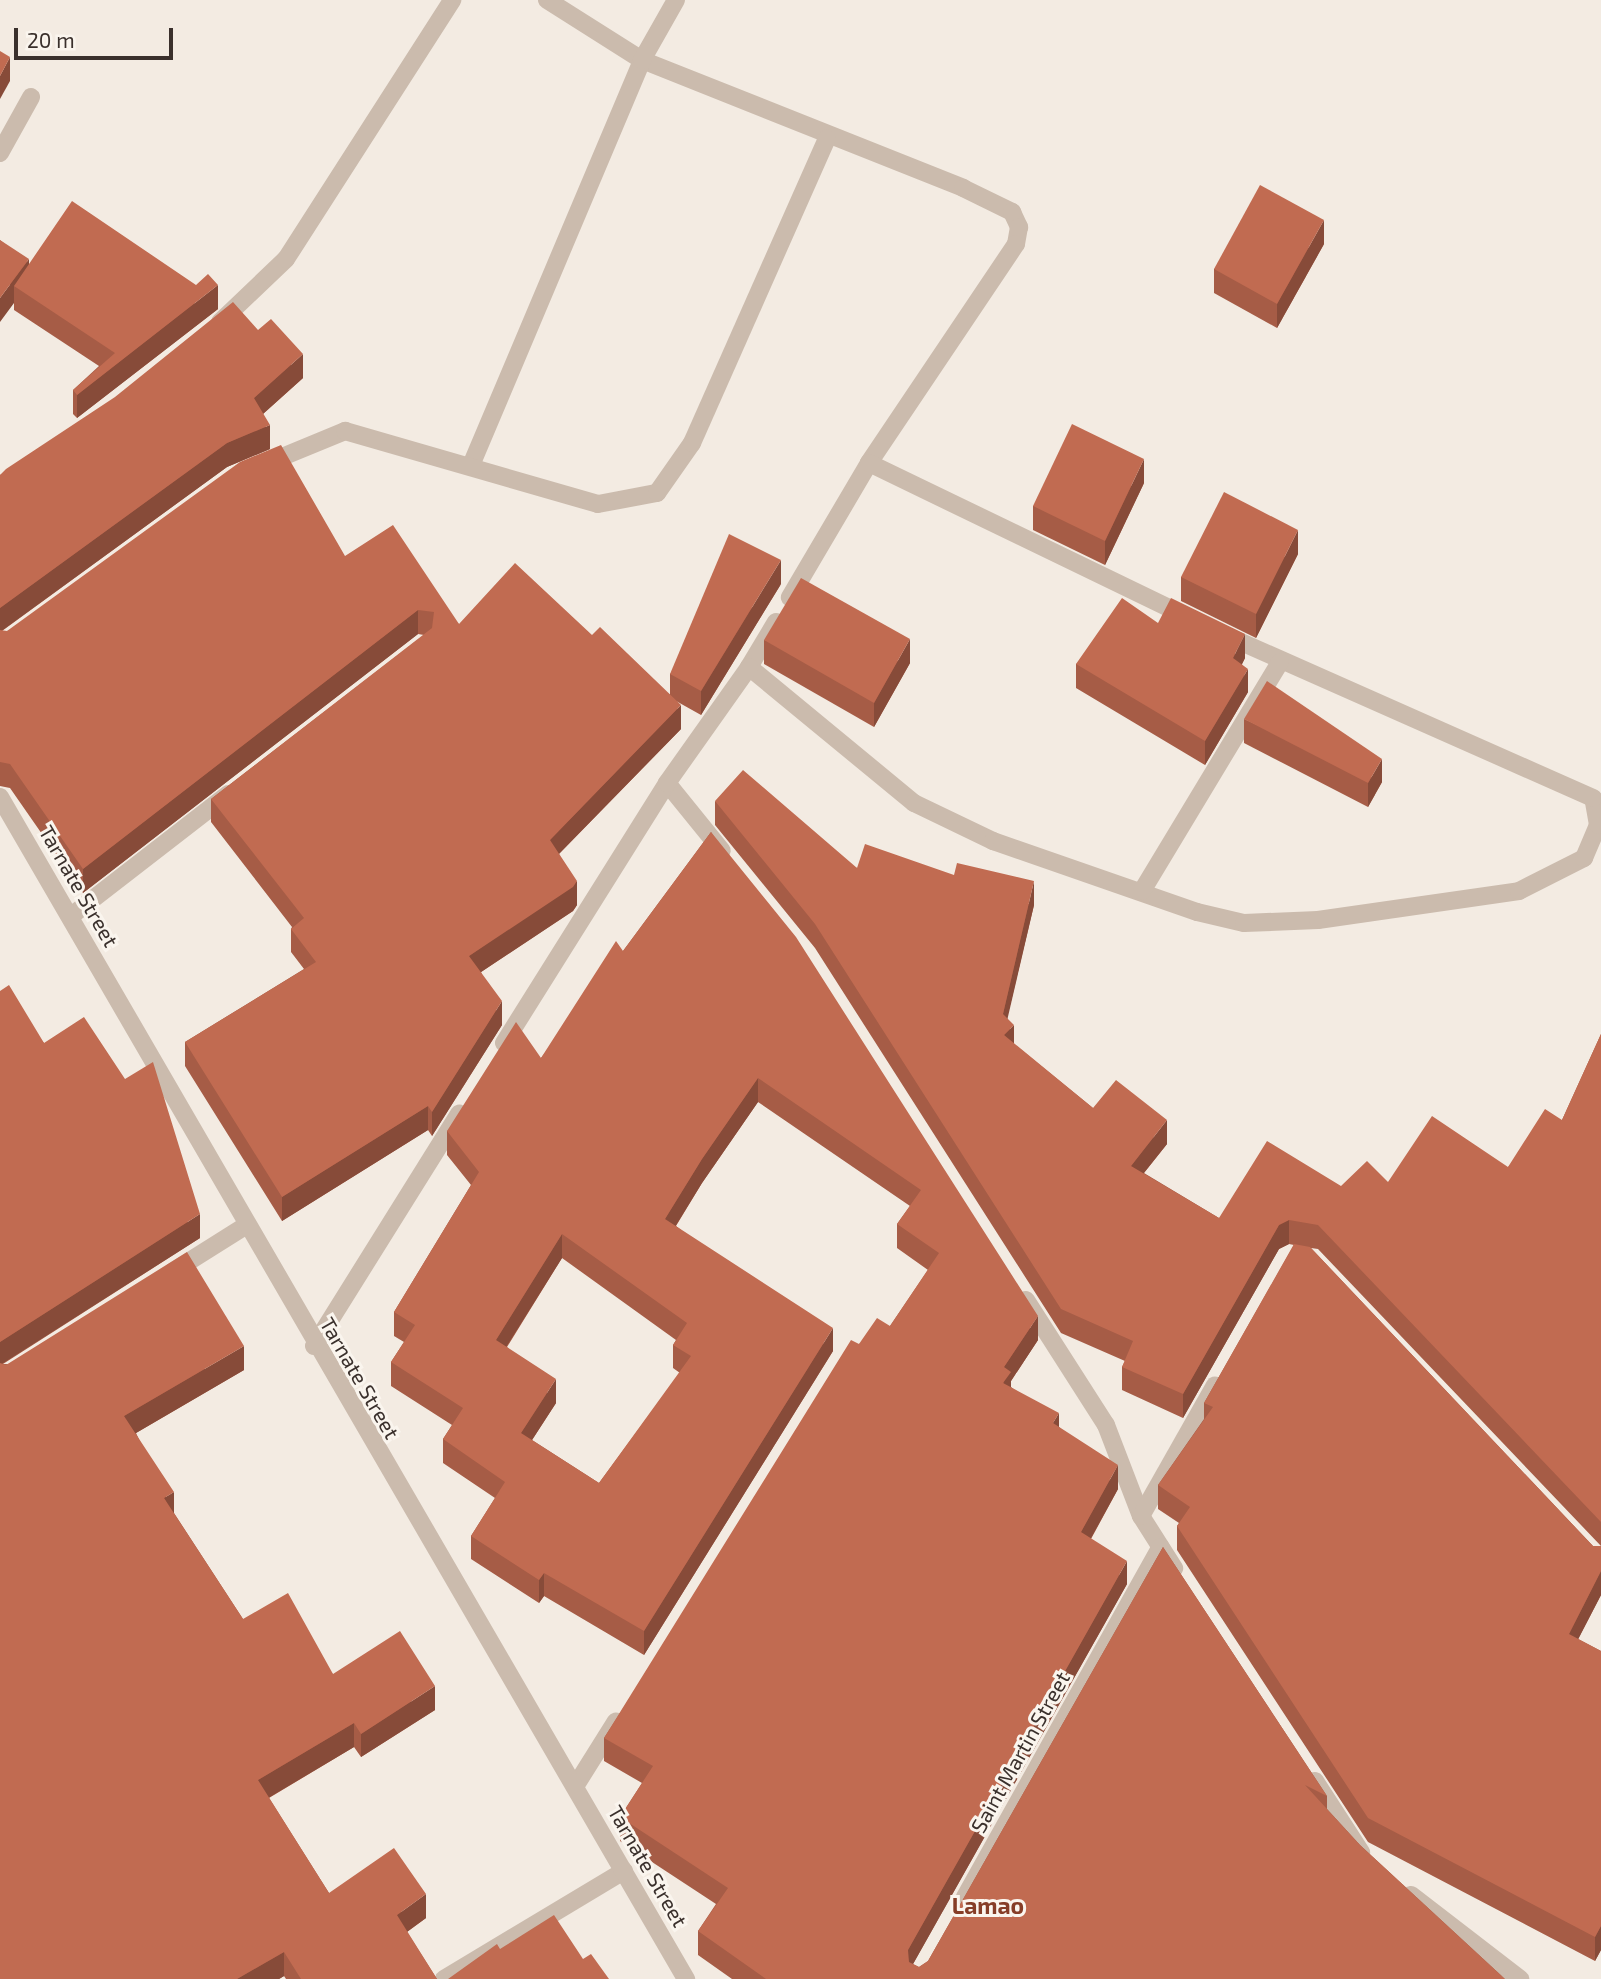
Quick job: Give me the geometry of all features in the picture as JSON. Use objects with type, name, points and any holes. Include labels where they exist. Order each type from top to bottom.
[{"type":"street","points":[[200,338],[286,259],[452,0]]},
{"type":"street","points":[[491,1064],[667,783],[749,667],[869,463],[1016,244],[1019,227],[1012,212],[963,188],[827,139],[642,60],[547,0]]},
{"type":"street","points":[[472,463],[642,60],[676,0]]},
{"type":"street","points":[[0,153],[31,97]]},
{"type":"street","points":[[246,471],[345,431],[472,463],[598,504],[657,493],[692,443],[827,139]]},
{"type":"street","points":[[749,667],[914,803],[993,841],[1244,923],[1318,920],[1518,891],[1584,858],[1598,825],[1593,798],[1280,662],[869,463]]},
{"type":"street","points":[[1142,891],[1280,662]]},
{"type":"street","points":[[71,916],[248,779]]},
{"type":"street","points":[[667,783],[736,868]]},
{"type":"street","name":"Tarnate Street","points":[[0,797],[71,916],[314,1346],[576,1785],[686,1979]]},
{"type":"street","points":[[314,1346],[469,1099]]},
{"type":"street","points":[[153,1284],[247,1225]]},
{"type":"street","points":[[1016,1284],[1106,1425],[1141,1516],[1184,1582]]},
{"type":"street","points":[[1141,1516],[1228,1362]]},
{"type":"street","name":"Saint Martin Street","points":[[952,1919],[1161,1547]]},
{"type":"street","points":[[576,1785],[628,1702]]},
{"type":"street","points":[[1306,1768],[1378,1869]]},
{"type":"street","points":[[444,1979],[624,1871]]},
{"type":"street","points":[[1399,1886],[1520,1979]]},
{"type":"building","points":[[0,51],[10,57],[0,76]]},
{"type":"building","points":[[1260,185],[1324,220],[1277,304],[1214,269]]},
{"type":"building","points":[[72,201],[196,285],[208,274],[218,285],[77,395],[73,390],[115,353],[14,286]]},
{"type":"building","points":[[0,240],[29,259],[0,298]]},
{"type":"building","points":[[233,302],[258,330],[271,319],[303,354],[254,398],[270,425],[227,443],[0,608],[0,475],[115,397]]},
{"type":"building","points":[[1072,424],[1144,459],[1105,541],[1033,506]]},
{"type":"building","points":[[281,445],[345,556],[393,525],[459,624],[515,563],[592,635],[600,627],[681,705],[550,840],[577,881],[573,887],[469,956],[502,1001],[432,1112],[428,1106],[282,1197],[185,1042],[316,962],[291,929],[304,918],[211,799],[432,628],[434,612],[418,610],[83,869],[10,764],[0,762],[0,630],[7,631],[240,462]]},
{"type":"building","points":[[1224,492],[1298,530],[1256,614],[1181,577]]},
{"type":"building","points":[[729,534],[781,560],[701,691],[670,674]]},
{"type":"building","points":[[801,578],[910,639],[874,703],[764,640]]},
{"type":"building","points":[[1122,598],[1158,623],[1171,598],[1245,634],[1233,658],[1248,669],[1205,741],[1076,664]]},
{"type":"building","points":[[1267,681],[1382,759],[1368,783],[1244,719]]},
{"type":"building","points":[[743,770],[857,868],[865,844],[954,875],[957,863],[1034,881],[1003,1014],[1014,1025],[1004,1035],[1093,1108],[1116,1080],[1167,1120],[1131,1166],[1219,1218],[1267,1141],[1341,1186],[1367,1161],[1388,1182],[1432,1116],[1508,1167],[1545,1109],[1562,1120],[1601,1034],[1601,1522],[1318,1225],[1289,1220],[1279,1225],[1183,1394],[1122,1367],[1133,1341],[1061,1309],[815,924],[715,801]]},
{"type":"building","points":[[711,832],[796,937],[1038,1316],[1004,1367],[1011,1372],[1003,1383],[1059,1413],[1053,1423],[1118,1465],[1081,1532],[1127,1561],[908,1950],[909,1962],[919,1967],[928,1961],[1163,1547],[1327,1796],[1305,1785],[1360,1845],[1505,1979],[766,1979],[698,1931],[728,1888],[620,1817],[653,1766],[604,1738],[851,1340],[859,1344],[877,1318],[890,1326],[939,1253],[897,1224],[921,1190],[758,1078],[702,1159],[665,1219],[833,1328],[644,1631],[544,1573],[539,1580],[471,1536],[505,1482],[443,1439],[463,1408],[391,1362],[415,1325],[394,1312],[479,1172],[447,1131],[516,1022],[541,1058],[616,941],[623,951]],"holes":[[[562,1234],[687,1323],[673,1345],[691,1356],[599,1483],[521,1433],[556,1379],[496,1340]]]},
{"type":"building","points":[[9,985],[44,1043],[84,1017],[125,1079],[153,1062],[200,1214],[0,1342],[0,991]]},
{"type":"building","points":[[1294,1244],[1310,1247],[1593,1546],[1601,1546],[1601,1571],[1569,1634],[1601,1651],[1601,1926],[1595,1937],[1368,1818],[1177,1526],[1190,1507],[1158,1485],[1213,1407],[1204,1403]]},
{"type":"building","points":[[187,1252],[244,1346],[124,1416],[174,1492],[164,1498],[243,1619],[288,1593],[333,1674],[400,1631],[435,1686],[361,1734],[354,1723],[258,1780],[329,1893],[394,1848],[426,1894],[397,1915],[437,1979],[301,1979],[284,1952],[237,1979],[0,1979],[0,1363],[6,1365]]},
{"type":"building","points":[[554,1915],[583,1959],[591,1954],[609,1979],[448,1979],[497,1944],[500,1949]]},
{"type":"district","name":"Lamao","points":[[988,1905]]}]
